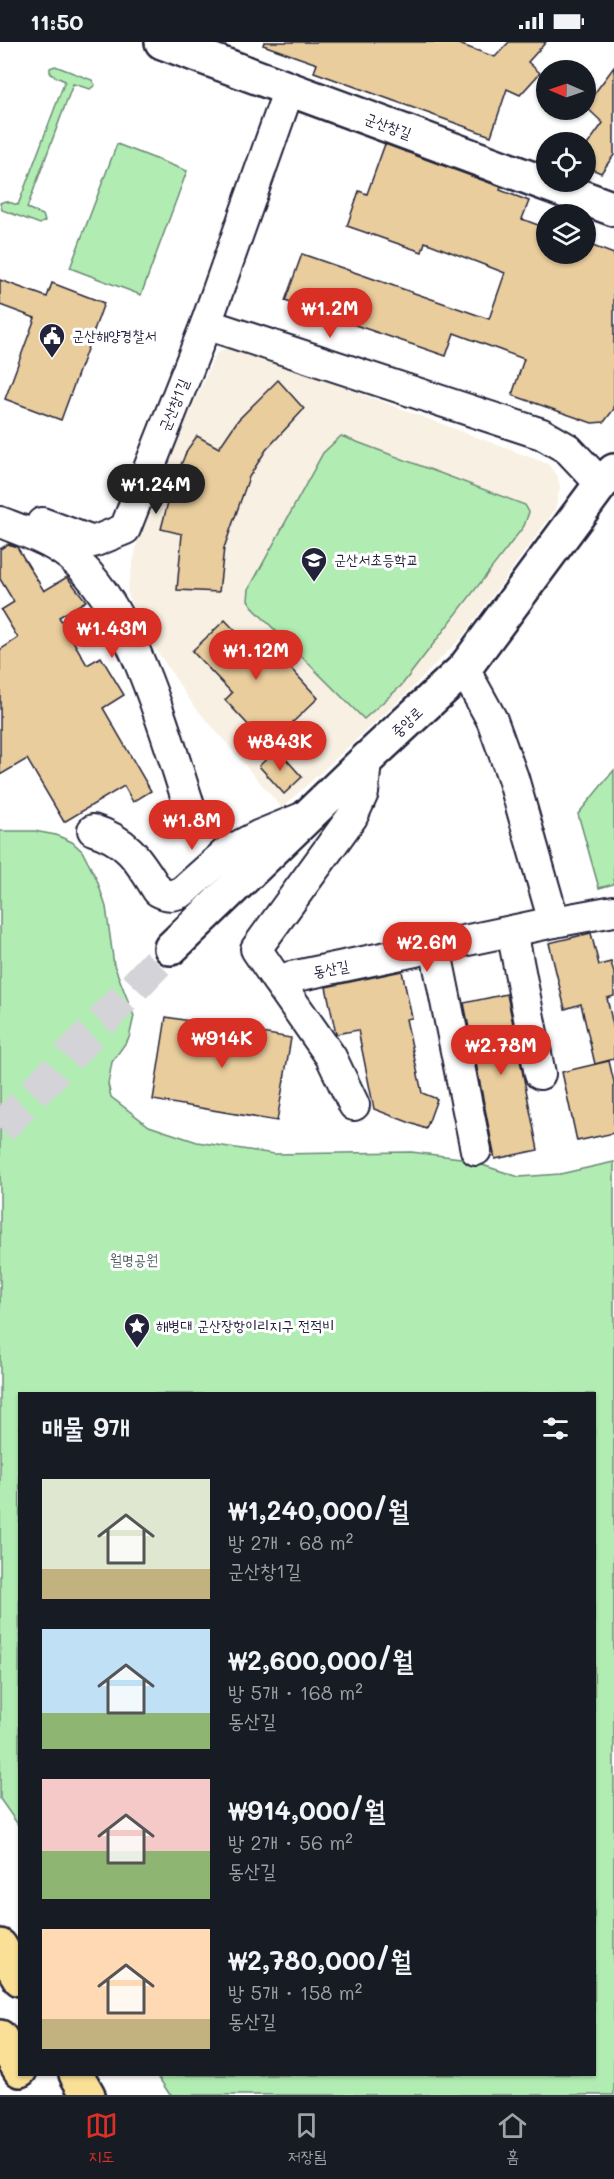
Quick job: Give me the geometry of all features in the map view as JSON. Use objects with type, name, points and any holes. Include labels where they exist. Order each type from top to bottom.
[{"type":"main road","points":[[0,1946],[18,1976]]},
{"type":"main road","points":[[0,2037],[18,2067]]},
{"type":"main road","points":[[23,2076],[34,2095]]},
{"type":"main road","points":[[77,2076],[88,2095]]},
{"type":"street","name":"군산창길","points":[[162,42],[614,209]]},
{"type":"street","name":"군산창1길","points":[[0,507],[93,542],[125,529],[206,324],[289,89]]},
{"type":"street","points":[[206,324],[542,434],[608,477]]},
{"type":"street","name":"중앙로","points":[[171,948],[366,760],[465,669],[608,477]]},
{"type":"street","points":[[0,522],[39,538],[70,555],[93,580],[127,633],[148,682],[192,814]]},
{"type":"street","points":[[465,669],[492,720],[513,778],[554,922]]},
{"type":"street","points":[[354,1105],[331,1057],[256,950],[352,817],[363,793],[366,760]]},
{"type":"street","points":[[93,830],[108,835],[127,846],[158,891],[165,896],[182,892],[227,852],[258,836],[309,815]]},
{"type":"street","name":"동산길","points":[[278,980],[614,911]]},
{"type":"street","points":[[512,931],[540,1074]]},
{"type":"street","points":[[435,947],[476,1150]]},
{"type":"shaded area","name":"군산서초등학교","points":[[228,347],[240,348],[548,464],[557,475],[560,487],[555,510],[462,637],[406,694],[282,808],[191,702],[151,642],[131,604],[127,590],[142,522],[212,362],[216,354]]},
{"type":"green space","points":[[55,66],[92,80],[95,85],[90,89],[73,84],[27,208],[43,215],[45,221],[40,224],[2,210],[0,203],[5,201],[18,205],[65,81],[50,74],[50,68]]},
{"type":"green space","points":[[117,144],[187,171],[141,295],[70,268]]},
{"type":"green space","points":[[341,436],[525,505],[529,512],[524,526],[401,686],[364,719],[255,610],[248,600],[249,589],[323,453]]},
{"type":"green space","points":[[614,770],[614,884],[599,888],[578,814]]},
{"type":"green space","name":"월명공원","points":[[0,831],[34,831],[56,835],[72,842],[82,851],[97,880],[106,907],[114,965],[134,1016],[129,1038],[112,1062],[108,1084],[111,1097],[149,1126],[197,1142],[274,1154],[411,1152],[461,1158],[519,1177],[560,1174],[614,1162],[614,2095],[170,2095],[158,2076],[596,2076],[596,1392],[18,1392],[18,1825],[0,1799]]},
{"type":"building","points":[[264,42],[453,42],[495,57],[509,42],[546,42],[528,62],[536,69],[536,77],[520,95],[507,89],[491,136],[314,72],[317,64],[263,45]]},
{"type":"building","points":[[614,67],[614,155],[601,173],[596,171],[596,133],[603,123],[596,116],[596,91]]},
{"type":"building","points":[[385,144],[501,187],[500,190],[529,201],[522,219],[536,224],[536,264],[596,264],[596,247],[614,254],[614,409],[604,422],[592,423],[512,395],[524,359],[454,333],[446,356],[285,301],[302,254],[489,319],[505,273],[425,242],[422,252],[347,226],[359,191],[367,194]]},
{"type":"building","name":"군산해양경찰서","points":[[0,280],[47,297],[52,283],[104,303],[61,420],[5,399],[35,318],[0,305]]},
{"type":"building","points":[[278,380],[304,409],[266,450],[249,477],[224,548],[219,592],[177,590],[182,534],[161,529],[172,487],[187,450],[197,436],[219,448],[238,420]]},
{"type":"building","points":[[8,544],[17,547],[44,591],[67,577],[86,601],[59,617],[87,665],[101,657],[124,695],[103,708],[151,791],[133,802],[124,786],[64,822],[27,759],[0,775],[0,650],[18,638],[1,610],[14,602],[0,579],[0,549]]},
{"type":"building","points":[[225,620],[248,644],[259,634],[318,698],[268,746],[225,700],[232,693],[192,651]]},
{"type":"building","points":[[277,749],[302,777],[284,794],[259,766]]},
{"type":"building","points":[[591,933],[599,965],[611,962],[614,973],[614,996],[607,998],[614,1030],[614,1059],[595,1064],[581,1004],[565,1009],[549,943]]},
{"type":"building","points":[[402,971],[412,1018],[406,1019],[422,1093],[437,1099],[426,1129],[374,1109],[358,1030],[336,1034],[326,987]]},
{"type":"building","points":[[507,994],[538,1150],[495,1159],[464,1003]]},
{"type":"building","points":[[166,1017],[291,1038],[277,1121],[153,1100]]},
{"type":"building","points":[[609,1061],[614,1082],[614,1133],[577,1141],[562,1072]]},
{"type":"tunnel","points":[[0,1129],[171,948]]},
{"type":"place","name":"군산해양경찰서","points":[[52,359]]},
{"type":"place","name":"군산서초등학교","points":[[314,583]]},
{"type":"place","name":"해병대 군산장항이리지구 전적비","points":[[137,1349]]}]
